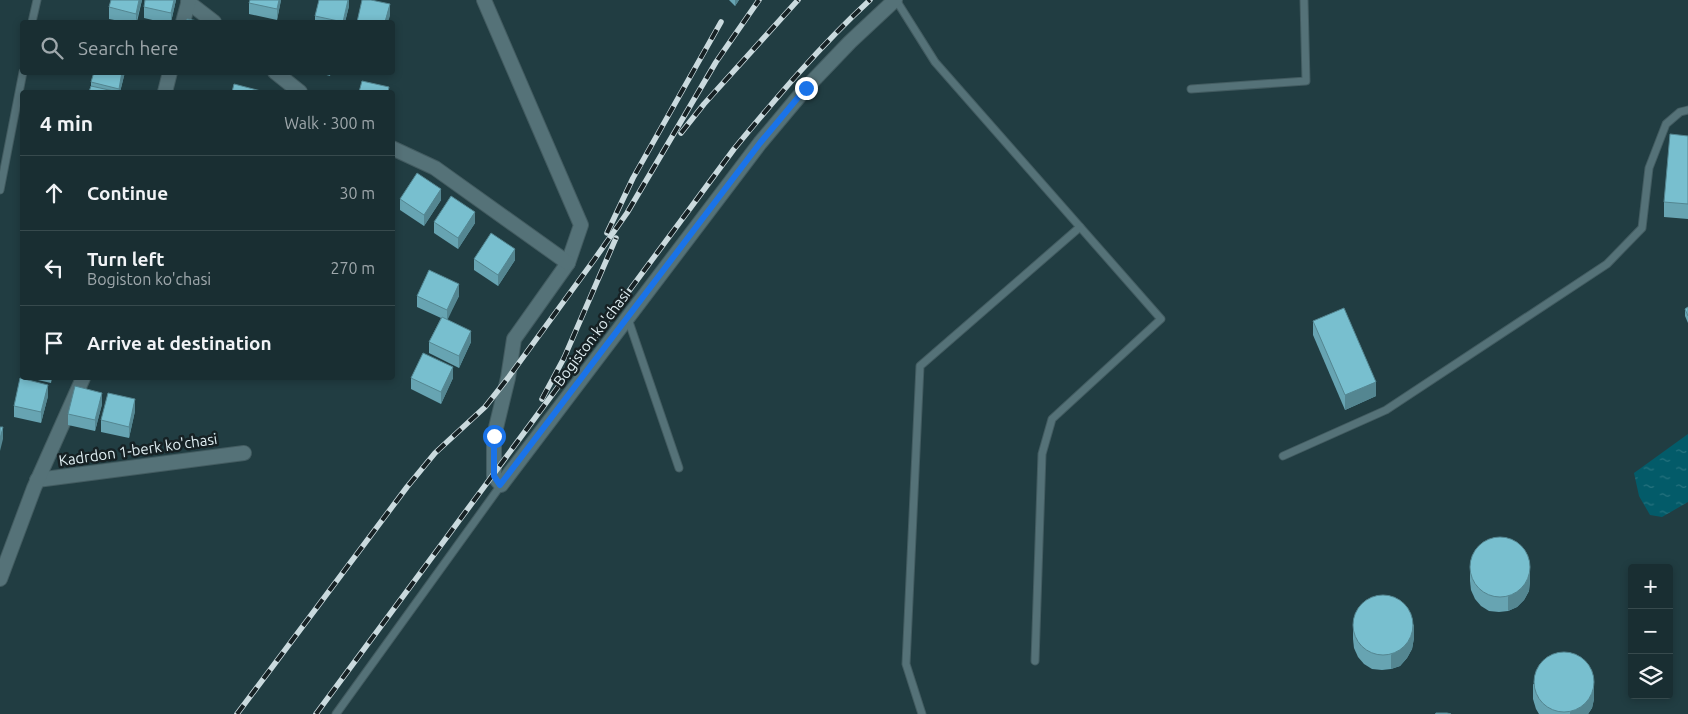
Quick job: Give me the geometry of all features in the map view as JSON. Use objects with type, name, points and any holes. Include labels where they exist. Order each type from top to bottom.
[{"type":"street","points":[[484,0],[581,226],[568,263],[514,339],[508,378],[494,436],[494,476],[500,485]]},
{"type":"street","name":"Bogiston ko'chasi","points":[[500,485],[760,143],[806,88],[850,42],[896,0]]},
{"type":"street","points":[[183,20],[188,1],[212,20]]},
{"type":"street","points":[[166,90],[169,75]]},
{"type":"street","points":[[279,75],[298,90]]},
{"type":"street","points":[[395,149],[435,168],[568,263]]},
{"type":"street","points":[[0,579],[37,480],[82,380]]},
{"type":"street","name":"Kadrdon 1-berk ko'chasi","points":[[37,480],[244,453]]},
{"type":"lane","points":[[32,20],[36,0]]},
{"type":"lane","points":[[896,0],[935,62],[1161,319],[1052,419],[1042,454],[1036,662]]},
{"type":"lane","points":[[1191,88],[1306,81],[1304,0]]},
{"type":"lane","points":[[0,190],[22,75]]},
{"type":"lane","points":[[1283,456],[1386,410],[1607,264],[1642,228],[1649,168],[1662,133],[1666,124],[1680,112],[1688,110]]},
{"type":"lane","points":[[922,714],[906,664],[920,366],[1080,228]]},
{"type":"lane","points":[[628,319],[678,468]]},
{"type":"lane","name":"Bogiston ko'chasi","points":[[336,714],[500,485]]},
{"type":"water","points":[[1688,434],[1688,502],[1662,517],[1650,515],[1639,496],[1634,473]]},
{"type":"building","points":[[111,0],[139,0],[136,14],[109,7]]},
{"type":"building","points":[[145,0],[174,0],[171,13],[144,7]]},
{"type":"building","points":[[250,0],[279,0],[277,9],[249,3]]},
{"type":"building","points":[[319,0],[348,0],[343,20],[315,16]]},
{"type":"building","points":[[362,0],[390,4],[386,20],[357,20]]},
{"type":"building","points":[[93,75],[121,75],[119,89],[91,82]]},
{"type":"building","points":[[362,81],[389,87],[388,90],[360,90]]},
{"type":"building","points":[[234,84],[257,90],[232,90]]},
{"type":"building","points":[[91,86],[109,90],[90,90]]},
{"type":"building","points":[[1670,134],[1688,136],[1688,204],[1664,202]]},
{"type":"building","points":[[417,173],[441,189],[424,215],[400,199]]},
{"type":"building","points":[[451,196],[475,212],[458,238],[434,222]]},
{"type":"building","points":[[491,233],[515,249],[498,275],[474,259]]},
{"type":"building","points":[[429,270],[459,284],[447,310],[417,296]]},
{"type":"building","points":[[1344,308],[1376,382],[1345,395],[1313,321]]},
{"type":"building","points":[[442,317],[471,331],[459,356],[429,342]]},
{"type":"building","points":[[423,353],[453,367],[441,392],[411,378]]},
{"type":"building","points":[[20,378],[20,380],[48,385],[41,412],[14,406]]},
{"type":"building","points":[[75,386],[102,393],[95,420],[68,414]]},
{"type":"building","points":[[108,393],[135,399],[129,427],[101,420]]},
{"type":"building","points":[[0,427],[3,427],[0,439]]},
{"type":"building","points":[[1500,537],[1512,539],[1525,550],[1530,567],[1528,579],[1517,592],[1500,597],[1488,595],[1475,584],[1470,567],[1472,555],[1483,542]]},
{"type":"building","points":[[1377,595],[1389,595],[1400,600],[1408,608],[1413,619],[1411,637],[1400,650],[1389,655],[1377,655],[1366,650],[1358,642],[1353,631],[1353,619],[1358,608],[1366,600]]},
{"type":"building","points":[[1558,652],[1570,652],[1581,657],[1589,665],[1594,676],[1592,694],[1581,707],[1570,712],[1558,712],[1547,707],[1539,699],[1534,688],[1534,676],[1539,665],[1547,657]]},
{"type":"railway","points":[[237,714],[407,487],[435,453],[485,407],[508,378],[627,213],[716,62],[759,0]]},
{"type":"railway","points":[[681,133],[704,104],[798,0]]},
{"type":"railway","points":[[316,714],[734,149],[816,54],[870,0]]},
{"type":"railway","points":[[607,233],[633,178],[721,22]]},
{"type":"railway","points":[[542,399],[564,358],[616,238]]},
{"type":"route","points":[[494,436],[494,476],[500,485],[760,143],[806,88]]}]
